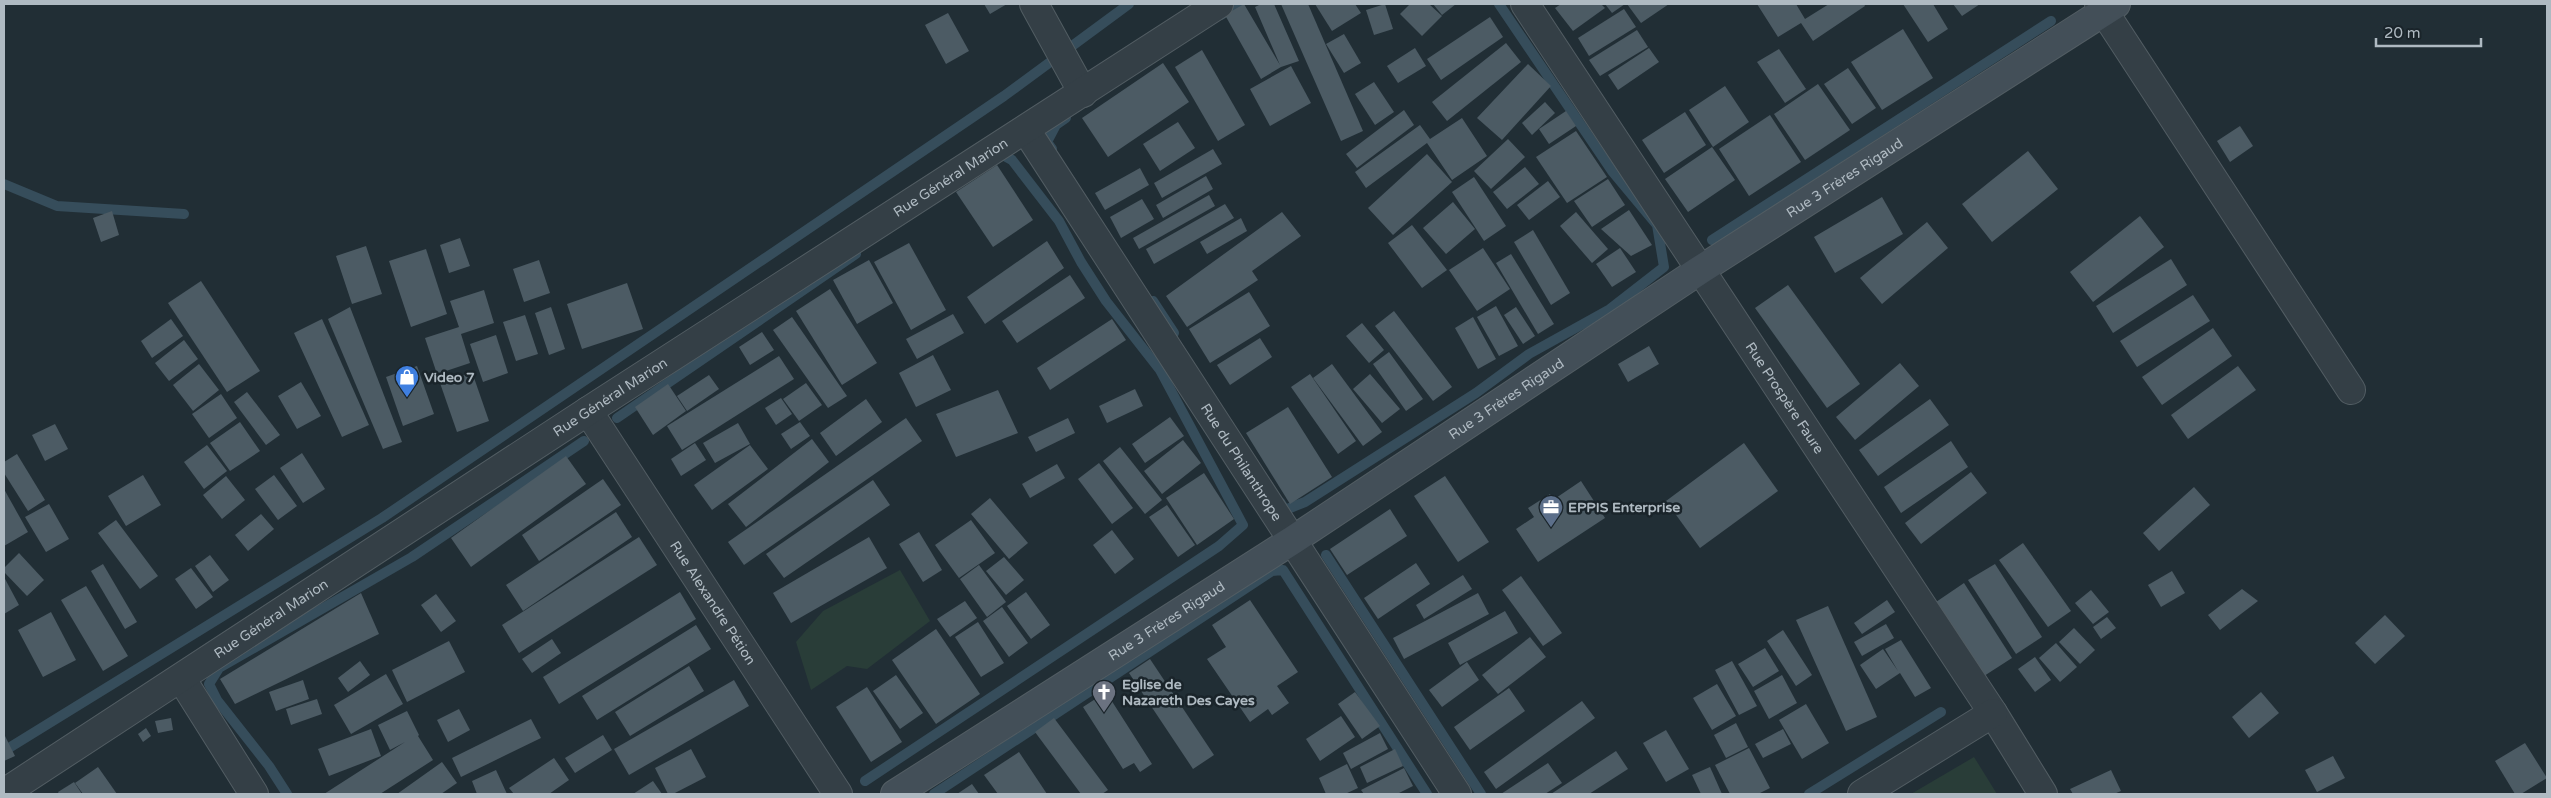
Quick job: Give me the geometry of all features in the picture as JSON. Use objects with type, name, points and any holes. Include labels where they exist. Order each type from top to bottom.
[{"type":"street","points":[[1034,4],[1083,93]]},
{"type":"street","name":"Rue Général Marion","points":[[4,793],[588,411],[1219,4]]},
{"type":"street","name":"Rue Prospère Faure","points":[[1525,4],[1993,713],[2043,794]]},
{"type":"street","points":[[2107,6],[2351,390]]},
{"type":"street","name":"Rue 3 Frères Rigaud","points":[[895,794],[1293,540],[1700,270],[2107,6]]},
{"type":"street","name":"Rue du Philanthrope","points":[[1026,130],[1457,794]]},
{"type":"street","name":"Rue Alexandre Pétion","points":[[588,411],[838,794]]},
{"type":"street","points":[[181,678],[254,794]]},
{"type":"street","points":[[1862,794],[1993,713]]},
{"type":"green space","points":[[900,570],[930,621],[867,669],[847,666],[811,690],[796,642],[823,611]]},
{"type":"green space","points":[[1974,757],[1997,794],[1911,794]]},
{"type":"building","points":[[984,4],[1007,4],[990,14]]},
{"type":"building","points":[[1244,4],[1280,65],[1255,7],[1261,4],[1274,4],[1299,61],[1281,67],[1261,79],[1225,15]]},
{"type":"building","points":[[1281,4],[1308,4],[1363,131],[1341,141]]},
{"type":"building","points":[[1315,4],[1355,4],[1361,13],[1332,31]]},
{"type":"building","points":[[1385,4],[1393,29],[1374,35],[1366,10]]},
{"type":"building","points":[[1410,4],[1429,4],[1442,16],[1422,36],[1400,14]]},
{"type":"building","points":[[1433,4],[1456,4],[1442,15]]},
{"type":"building","points":[[1561,4],[1601,4],[1605,8],[1573,31],[1555,8]]},
{"type":"building","points":[[1605,4],[1625,4],[1612,13]]},
{"type":"building","points":[[1627,4],[1669,4],[1641,23]]},
{"type":"building","points":[[1757,4],[1796,4],[1805,19],[1829,4],[1864,4],[1865,6],[1813,41],[1801,23],[1778,37]]},
{"type":"building","points":[[1903,4],[1933,4],[1948,29],[1928,42]]},
{"type":"building","points":[[1953,4],[1980,4],[1962,16]]},
{"type":"building","points":[[1624,9],[1636,27],[1589,56],[1578,38]]},
{"type":"building","points":[[948,13],[969,51],[946,64],[925,25]]},
{"type":"building","points":[[1490,17],[1503,37],[1441,80],[1427,59]]},
{"type":"building","points":[[1903,29],[1933,78],[1882,110],[1851,62]]},
{"type":"building","points":[[1637,30],[1648,47],[1600,76],[1589,60]]},
{"type":"building","points":[[1344,34],[1361,63],[1344,73],[1326,44]]},
{"type":"building","points":[[1506,43],[1521,62],[1447,121],[1432,102]]},
{"type":"building","points":[[1415,48],[1426,66],[1398,83],[1387,66]]},
{"type":"building","points":[[1649,48],[1659,62],[1618,90],[1608,75]]},
{"type":"building","points":[[1779,49],[1806,89],[1785,103],[1757,62]]},
{"type":"building","points":[[1202,50],[1245,125],[1218,141],[1175,67]]},
{"type":"building","points":[[1163,63],[1189,102],[1108,157],[1082,118]]},
{"type":"building","points":[[1528,64],[1551,86],[1502,140],[1477,118]]},
{"type":"building","points":[[1291,66],[1311,103],[1270,126],[1250,89]]},
{"type":"building","points":[[1848,68],[1876,108],[1852,124],[1824,84]]},
{"type":"building","points":[[1374,82],[1394,112],[1375,125],[1355,94]]},
{"type":"building","points":[[1818,84],[1850,130],[1805,160],[1774,114]]},
{"type":"building","points":[[1725,86],[1749,122],[1713,147],[1689,110]]},
{"type":"building","points":[[1545,102],[1555,113],[1532,135],[1522,123]]},
{"type":"building","points":[[1404,110],[1414,125],[1357,168],[1346,154]]},
{"type":"building","points":[[1566,111],[1576,126],[1549,144],[1539,129]]},
{"type":"building","points":[[1685,112],[1706,145],[1664,173],[1642,140]]},
{"type":"building","points":[[1770,115],[1801,162],[1749,196],[1719,149]]},
{"type":"building","points":[[1462,118],[1487,156],[1452,180],[1427,143],[1366,188],[1355,172],[1420,125],[1430,139]]},
{"type":"building","points":[[1178,122],[1195,148],[1160,171],[1143,144]]},
{"type":"building","points":[[2240,126],[2253,146],[2230,162],[2217,141]]},
{"type":"building","points":[[1576,131],[1607,177],[1567,203],[1536,157]]},
{"type":"building","points":[[1508,139],[1525,157],[1491,189],[1474,171]]},
{"type":"building","points":[[1712,147],[1735,180],[1688,212],[1665,179]]},
{"type":"building","points":[[1213,149],[1222,164],[1162,198],[1154,183]]},
{"type":"building","points":[[2028,151],[2058,189],[1992,242],[1962,204]]},
{"type":"building","points":[[1427,154],[1452,182],[1393,235],[1368,208]]},
{"type":"building","points":[[997,165],[1033,220],[993,247],[956,192]]},
{"type":"building","points":[[1525,167],[1539,184],[1507,209],[1493,192]]},
{"type":"building","points":[[1140,168],[1149,185],[1105,210],[1095,193]]},
{"type":"building","points":[[1206,176],[1213,189],[1163,218],[1156,205]]},
{"type":"building","points":[[1474,177],[1506,226],[1484,241],[1452,192]]},
{"type":"building","points":[[1608,179],[1625,205],[1592,227],[1574,201]]},
{"type":"building","points":[[1548,181],[1560,197],[1529,220],[1517,205]]},
{"type":"building","points":[[1209,195],[1215,206],[1139,249],[1133,238]]},
{"type":"building","points":[[1882,197],[1903,234],[1835,273],[1814,237]]},
{"type":"building","points":[[1142,199],[1154,219],[1121,238],[1110,217]]},
{"type":"building","points":[[1453,202],[1475,229],[1446,254],[1423,228]]},
{"type":"building","points":[[1225,204],[1234,218],[1154,264],[1146,249]]},
{"type":"building","points":[[1629,210],[1652,245],[1631,256],[1601,229]]},
{"type":"building","points":[[112,211],[119,235],[101,242],[93,218]]},
{"type":"building","points":[[1282,212],[1301,236],[1252,271],[1258,280],[1187,327],[1166,296]]},
{"type":"building","points":[[1576,212],[1608,249],[1592,263],[1560,226]]},
{"type":"building","points":[[2140,216],[2164,247],[2093,302],[2070,272]]},
{"type":"building","points":[[1241,218],[1247,231],[1207,254],[1200,242]]},
{"type":"building","points":[[1927,222],[1948,248],[1882,304],[1860,278]]},
{"type":"building","points":[[1412,225],[1447,270],[1422,288],[1388,243]]},
{"type":"building","points":[[1533,230],[1570,293],[1551,305],[1514,242]]},
{"type":"building","points":[[460,238],[470,266],[449,273],[440,245]]},
{"type":"building","points":[[1047,241],[1064,268],[985,324],[967,297]]},
{"type":"building","points":[[909,243],[946,310],[911,330],[874,262]]},
{"type":"building","points":[[366,246],[382,294],[352,304],[336,256]]},
{"type":"building","points":[[1483,248],[1510,289],[1477,311],[1449,270]]},
{"type":"building","points":[[1620,248],[1636,272],[1612,287],[1596,264]]},
{"type":"building","points":[[426,249],[447,314],[411,327],[389,261]]},
{"type":"building","points":[[1511,254],[1554,324],[1538,334],[1496,263]]},
{"type":"building","points":[[2171,259],[2187,285],[2113,333],[2096,306]]},
{"type":"building","points":[[539,260],[550,293],[524,302],[513,269]]},
{"type":"building","points":[[869,260],[893,303],[857,324],[833,280]]},
{"type":"building","points":[[1070,275],[1085,298],[1017,343],[1002,321]]},
{"type":"building","points":[[201,281],[260,371],[227,392],[168,303]]},
{"type":"building","points":[[627,283],[643,329],[582,349],[567,304]]},
{"type":"building","points":[[1788,285],[1860,384],[1827,408],[1755,308]]},
{"type":"building","points":[[830,289],[877,363],[842,385],[796,311]]},
{"type":"building","points":[[484,290],[494,323],[461,334],[470,363],[437,374],[425,338],[459,327],[450,301]]},
{"type":"building","points":[[1249,292],[1270,326],[1210,363],[1189,329]]},
{"type":"building","points":[[2193,295],[2210,321],[2137,367],[2120,341]]},
{"type":"building","points":[[1496,306],[1518,346],[1499,356],[1477,317]]},
{"type":"building","points":[[350,307],[402,442],[383,449],[328,319]]},
{"type":"building","points":[[551,307],[565,349],[549,355],[535,313]]},
{"type":"building","points":[[1516,307],[1535,336],[1523,344],[1504,315]]},
{"type":"building","points":[[1394,311],[1452,387],[1433,401],[1375,326]]},
{"type":"building","points":[[953,314],[964,333],[917,359],[906,339]]},
{"type":"building","points":[[525,315],[538,354],[516,361],[503,322]]},
{"type":"building","points":[[792,317],[847,396],[828,408],[773,330]]},
{"type":"building","points":[[1473,317],[1496,359],[1478,369],[1455,328]]},
{"type":"building","points":[[171,319],[183,336],[152,358],[141,341]]},
{"type":"building","points":[[322,319],[369,425],[342,437],[294,333]]},
{"type":"building","points":[[1112,319],[1126,340],[1050,390],[1037,368]]},
{"type":"building","points":[[1362,323],[1384,350],[1369,363],[1346,336]]},
{"type":"building","points":[[2213,328],[2232,356],[2162,405],[2142,377]]},
{"type":"building","points":[[762,332],[774,350],[750,365],[739,347]]},
{"type":"building","points":[[496,335],[508,373],[483,382],[470,344]]},
{"type":"building","points":[[1260,338],[1272,357],[1230,385],[1217,365]]},
{"type":"building","points":[[184,340],[198,359],[169,381],[155,363]]},
{"type":"building","points":[[1649,346],[1659,364],[1628,382],[1618,364]]},
{"type":"building","points":[[1389,352],[1423,399],[1406,411],[1373,364]]},
{"type":"building","points":[[933,355],[951,390],[916,407],[899,373]]},
{"type":"building","points":[[779,356],[794,379],[682,450],[667,426]]},
{"type":"building","points":[[1900,363],[1919,386],[1855,440],[1836,417]]},
{"type":"building","points":[[199,364],[219,390],[193,411],[173,385]]},
{"type":"building","points":[[1332,364],[1382,432],[1363,446],[1313,378]]},
{"type":"building","points":[[417,366],[434,414],[403,426],[386,377]]},
{"type":"building","points":[[2238,366],[2256,390],[2188,439],[2171,415]]},
{"type":"building","points":[[472,372],[489,421],[457,432],[440,383]]},
{"type":"building","points":[[1310,374],[1356,441],[1338,454],[1291,387]]},
{"type":"building","points":[[1370,374],[1400,409],[1382,423],[1353,389]]},
{"type":"building","points":[[709,375],[719,389],[687,411],[677,396]]},
{"type":"building","points":[[301,382],[321,416],[297,429],[278,396]]},
{"type":"building","points":[[806,383],[822,405],[799,421],[783,399]]},
{"type":"building","points":[[668,384],[686,411],[653,435],[635,407]]},
{"type":"building","points":[[1135,389],[1143,406],[1107,423],[1099,406]]},
{"type":"building","points":[[998,390],[1018,433],[956,457],[936,414]]},
{"type":"building","points":[[247,392],[280,435],[266,445],[234,402]]},
{"type":"building","points":[[221,394],[237,418],[209,438],[192,414]]},
{"type":"building","points":[[781,398],[792,414],[776,425],[765,408]]},
{"type":"building","points":[[866,399],[882,422],[836,456],[820,433]]},
{"type":"building","points":[[1930,399],[1949,425],[1878,476],[1859,450]]},
{"type":"building","points":[[1288,407],[1332,477],[1290,504],[1246,433]]},
{"type":"building","points":[[1170,417],[1184,436],[1145,463],[1132,444]]},
{"type":"building","points":[[906,418],[922,441],[744,565],[728,542]]},
{"type":"building","points":[[1068,418],[1075,433],[1036,452],[1028,437]]},
{"type":"building","points":[[240,422],[260,451],[230,471],[210,443]]},
{"type":"building","points":[[800,422],[810,436],[791,449],[781,434]]},
{"type":"building","points":[[738,423],[750,444],[715,463],[703,443]]},
{"type":"building","points":[[55,424],[68,449],[45,461],[32,435]]},
{"type":"building","points":[[812,439],[829,462],[746,527],[728,504]]},
{"type":"building","points":[[1183,440],[1201,463],[1162,494],[1144,471]]},
{"type":"building","points":[[1951,441],[1968,467],[1901,513],[1884,487]]},
{"type":"building","points":[[695,443],[706,460],[681,476],[671,459]]},
{"type":"building","points":[[1744,443],[1778,491],[1700,548],[1666,501]]},
{"type":"building","points":[[207,445],[227,471],[204,489],[184,462]]},
{"type":"building","points":[[750,445],[768,469],[712,510],[694,485]]},
{"type":"building","points":[[1120,447],[1162,500],[1145,514],[1103,461]]},
{"type":"building","points":[[302,453],[325,489],[303,503],[280,468]]},
{"type":"building","points":[[17,454],[45,500],[28,511],[4,473],[4,462]]},
{"type":"building","points":[[566,456],[586,484],[471,567],[451,538]]},
{"type":"building","points":[[1099,463],[1133,508],[1112,524],[1078,479]]},
{"type":"building","points":[[1057,464],[1065,478],[1030,498],[1022,484]]},
{"type":"building","points":[[1971,472],[1987,493],[1921,544],[1905,523]]},
{"type":"building","points":[[1204,473],[1234,519],[1197,545],[1166,498]]},
{"type":"building","points":[[143,475],[161,505],[126,526],[108,496]]},
{"type":"building","points":[[274,475],[297,506],[278,520],[255,489]]},
{"type":"building","points":[[226,476],[245,500],[222,519],[203,495]]},
{"type":"building","points":[[1445,476],[1489,542],[1458,562],[1414,496]]},
{"type":"building","points":[[603,479],[621,505],[539,561],[522,535]]},
{"type":"building","points":[[873,480],[890,505],[784,578],[766,554]]},
{"type":"building","points":[[1581,481],[1605,518],[1538,562],[1516,529],[1534,517],[1528,508],[1550,494],[1553,500]]},
{"type":"building","points":[[2194,487],[2210,505],[2159,551],[2143,533]]},
{"type":"building","points":[[4,489],[28,532],[4,546]]},
{"type":"building","points":[[990,498],[1028,543],[1009,559],[971,514]]},
{"type":"building","points":[[49,504],[69,539],[46,552],[25,517]]},
{"type":"building","points":[[1167,505],[1195,545],[1178,557],[1149,517]]},
{"type":"building","points":[[1390,509],[1407,536],[1347,575],[1330,549]]},
{"type":"building","points":[[616,512],[632,537],[523,611],[506,585]]},
{"type":"building","points":[[261,514],[274,529],[248,551],[235,535]]},
{"type":"building","points":[[116,520],[158,576],[140,589],[98,533]]},
{"type":"building","points":[[971,520],[995,553],[959,578],[935,545]]},
{"type":"building","points":[[1112,530],[1134,559],[1115,574],[1093,545]]},
{"type":"building","points":[[919,532],[942,570],[923,582],[899,544]]},
{"type":"building","points":[[639,537],[657,565],[519,653],[502,625]]},
{"type":"building","points":[[869,537],[887,568],[791,623],[773,593]]},
{"type":"building","points":[[2023,543],[2071,611],[2048,627],[1999,560]]},
{"type":"building","points":[[19,553],[44,580],[27,596],[4,572],[4,568]]},
{"type":"building","points":[[210,555],[229,580],[213,592],[195,566]]},
{"type":"building","points":[[1004,557],[1024,580],[1006,595],[986,571]]},
{"type":"building","points":[[1416,563],[1430,584],[1378,619],[1364,598]]},
{"type":"building","points":[[103,564],[137,622],[125,629],[91,571]]},
{"type":"building","points":[[1995,564],[2042,637],[2016,654],[1968,580]]},
{"type":"building","points":[[979,565],[1006,602],[987,617],[960,579]]},
{"type":"building","points":[[191,568],[213,597],[196,609],[175,579]]},
{"type":"building","points":[[2172,571],[2185,593],[2161,607],[2148,585]]},
{"type":"building","points":[[1463,575],[1472,589],[1424,619],[1416,605]]},
{"type":"building","points":[[1521,576],[1562,633],[1543,646],[1502,590]]},
{"type":"building","points":[[4,577],[19,605],[4,614]]},
{"type":"building","points":[[1964,583],[2012,658],[1984,676],[1936,602]]},
{"type":"building","points":[[86,586],[128,656],[103,671],[61,600]]},
{"type":"building","points":[[2242,589],[2258,601],[2220,630],[2208,615]]},
{"type":"building","points":[[2091,590],[2109,612],[2093,624],[2075,603]]},
{"type":"building","points":[[680,592],[696,619],[559,704],[543,677]]},
{"type":"building","points":[[1026,592],[1050,625],[1031,639],[1007,606]]},
{"type":"building","points":[[361,593],[379,634],[235,704],[220,679]]},
{"type":"building","points":[[1478,593],[1489,614],[1404,659],[1393,638]]},
{"type":"building","points":[[436,594],[456,621],[441,632],[421,605]]},
{"type":"building","points":[[1250,600],[1298,672],[1277,686],[1289,703],[1272,715],[1268,709],[1250,722],[1207,659],[1226,647],[1212,625]]},
{"type":"building","points":[[1887,600],[1895,612],[1862,634],[1854,623]]},
{"type":"building","points":[[965,601],[977,618],[950,637],[937,619]]},
{"type":"building","points":[[1828,606],[1877,717],[1846,731],[1796,620]]},
{"type":"building","points":[[1002,607],[1028,643],[1009,657],[983,621]]},
{"type":"building","points":[[1505,611],[1518,633],[1460,665],[1448,643]]},
{"type":"building","points":[[51,612],[76,660],[43,677],[18,630]]},
{"type":"building","points":[[2385,615],[2405,636],[2375,664],[2355,643]]},
{"type":"building","points":[[2107,617],[2116,628],[2101,639],[2093,627]]},
{"type":"building","points":[[978,622],[1004,663],[981,677],[955,637]]},
{"type":"building","points":[[1886,624],[1894,638],[1862,656],[1854,642]]},
{"type":"building","points":[[696,625],[711,649],[597,720],[582,696]]},
{"type":"building","points":[[2074,628],[2095,650],[2080,664],[2059,642]]},
{"type":"building","points":[[936,629],[980,694],[936,724],[892,660]]},
{"type":"building","points":[[1783,630],[1812,675],[1796,686],[1767,641]]},
{"type":"building","points":[[1530,637],[1546,657],[1498,694],[1482,675]]},
{"type":"building","points":[[552,639],[561,653],[532,673],[522,659]]},
{"type":"building","points":[[1901,640],[1931,688],[1915,697],[1900,673],[1876,689],[1860,665],[1883,649],[1898,671],[1885,649]]},
{"type":"building","points":[[449,641],[465,672],[407,702],[392,670]]},
{"type":"building","points":[[2056,643],[2077,667],[2060,682],[2039,658]]},
{"type":"building","points":[[1765,648],[1779,671],[1753,687],[1738,664]]},
{"type":"building","points":[[2035,657],[2051,680],[2035,692],[2018,669]]},
{"type":"building","points":[[1150,659],[1214,755],[1193,769],[1129,673]]},
{"type":"building","points":[[360,661],[370,675],[348,692],[338,678]]},
{"type":"building","points":[[1732,661],[1757,706],[1739,715],[1715,670]]},
{"type":"building","points":[[1467,662],[1479,680],[1442,707],[1429,690]]},
{"type":"building","points":[[689,666],[704,691],[630,736],[615,712]]},
{"type":"building","points":[[386,674],[403,704],[351,734],[334,705]]},
{"type":"building","points":[[896,675],[923,713],[900,729],[873,691]]},
{"type":"building","points":[[1782,675],[1797,703],[1769,719],[1754,691]]},
{"type":"building","points":[[303,680],[309,699],[276,711],[269,692]]},
{"type":"building","points":[[734,680],[749,706],[629,775],[614,749]]},
{"type":"building","points":[[1717,684],[1736,716],[1712,730],[1693,698]]},
{"type":"building","points":[[867,687],[902,742],[871,762],[836,707]]},
{"type":"building","points":[[1509,688],[1525,711],[1470,750],[1454,727]]},
{"type":"building","points":[[1106,692],[1152,764],[1140,772],[1134,763],[1123,769],[1083,707]]},
{"type":"building","points":[[1355,692],[1380,726],[1362,739],[1338,704]]},
{"type":"building","points":[[2261,692],[2279,713],[2249,738],[2232,717]]},
{"type":"building","points":[[317,699],[322,714],[291,725],[286,709]]},
{"type":"building","points":[[1582,701],[1595,718],[1496,789],[1484,772]]},
{"type":"building","points":[[1806,704],[1829,743],[1802,759],[1779,720]]},
{"type":"building","points":[[459,709],[470,730],[448,742],[437,720]]},
{"type":"building","points":[[407,711],[418,736],[433,760],[380,794],[324,794],[405,742],[390,750],[378,725]]},
{"type":"building","points":[[1341,716],[1355,737],[1320,761],[1306,739]]},
{"type":"building","points":[[171,718],[173,730],[158,733],[155,721]]},
{"type":"building","points":[[1054,718],[1108,790],[1102,794],[1081,794],[1035,732]]},
{"type":"building","points":[[531,719],[541,738],[461,777],[452,758]]},
{"type":"building","points":[[1736,723],[1748,747],[1726,758],[1714,735]]},
{"type":"building","points":[[146,728],[151,736],[143,742],[138,734]]},
{"type":"building","points":[[371,729],[381,756],[329,776],[318,749]]},
{"type":"building","points":[[1783,729],[1791,744],[1763,758],[1755,744]]},
{"type":"building","points":[[1666,730],[1689,769],[1666,782],[1643,743]]},
{"type":"building","points":[[1380,733],[1388,749],[1351,769],[1343,753]]},
{"type":"building","points":[[4,734],[15,756],[4,761]]},
{"type":"building","points":[[603,735],[612,750],[575,773],[565,758]]},
{"type":"building","points":[[2525,743],[2547,778],[2521,794],[2515,794],[2495,761]]},
{"type":"building","points":[[1749,748],[1770,788],[1758,794],[1730,794],[1715,765]]},
{"type":"building","points":[[691,749],[706,777],[673,794],[668,794],[655,768]]},
{"type":"building","points":[[1395,749],[1403,766],[1367,783],[1360,767]]},
{"type":"building","points":[[1616,751],[1628,769],[1589,794],[1551,794]]},
{"type":"building","points":[[1019,752],[1047,794],[998,794],[984,775]]},
{"type":"building","points":[[2333,756],[2345,778],[2317,792],[2305,770]]},
{"type":"building","points":[[554,758],[569,780],[549,794],[514,794],[509,788]]},
{"type":"building","points":[[442,762],[457,783],[441,794],[397,794]]},
{"type":"building","points":[[1548,763],[1562,783],[1545,794],[1501,794]]},
{"type":"building","points":[[1347,764],[1358,788],[1345,794],[1326,794],[1319,778]]},
{"type":"building","points":[[98,767],[117,794],[83,794],[75,783]]},
{"type":"building","points":[[1710,767],[1722,794],[1701,794],[1692,775]]},
{"type":"building","points":[[1404,768],[1413,786],[1397,794],[1364,794],[1361,790]]},
{"type":"building","points":[[496,770],[507,794],[477,794],[472,781]]},
{"type":"building","points":[[2111,770],[2121,791],[2114,794],[2073,794],[2070,789]]},
{"type":"building","points":[[653,781],[662,794],[633,794]]},
{"type":"building","points":[[74,782],[82,794],[59,794],[58,792]]},
{"type":"building","points":[[972,784],[979,794],[957,794]]},
{"type":"waterway","points":[[4,751],[382,518],[1004,96],[1129,4]]},
{"type":"waterway","points":[[1221,15],[1239,4]]},
{"type":"waterway","points":[[1280,502],[1285,510],[1305,502],[1476,393],[1529,354],[1610,309],[1664,267],[1657,225],[1612,171],[1499,4]]},
{"type":"waterway","points":[[1712,240],[2051,21]]},
{"type":"waterway","points":[[1052,149],[1047,142],[1056,125],[1066,118]]},
{"type":"waterway","points":[[865,781],[1219,546],[1243,525],[1160,370],[1106,301],[1081,262],[1059,221],[1012,160],[1001,154],[995,158]]},
{"type":"waterway","points":[[4,184],[57,206],[184,214]]},
{"type":"waterway","points":[[617,418],[856,254]]},
{"type":"waterway","points":[[1153,301],[1174,333]]},
{"type":"waterway","points":[[287,794],[269,766],[217,700],[209,684],[219,668],[412,557],[584,441]]},
{"type":"waterway","points":[[1326,555],[1481,794]]},
{"type":"waterway","points":[[934,794],[1272,571],[1283,570],[1427,794]]},
{"type":"waterway","points":[[1809,794],[1941,712]]},
{"type":"place","name":"Video 7","points":[[407,398]]},
{"type":"place","name":"EPPIS Enterprise","points":[[1551,528]]},
{"type":"place","name":"Eglise de Nazareth Des Cayes","points":[[1104,713]]}]
